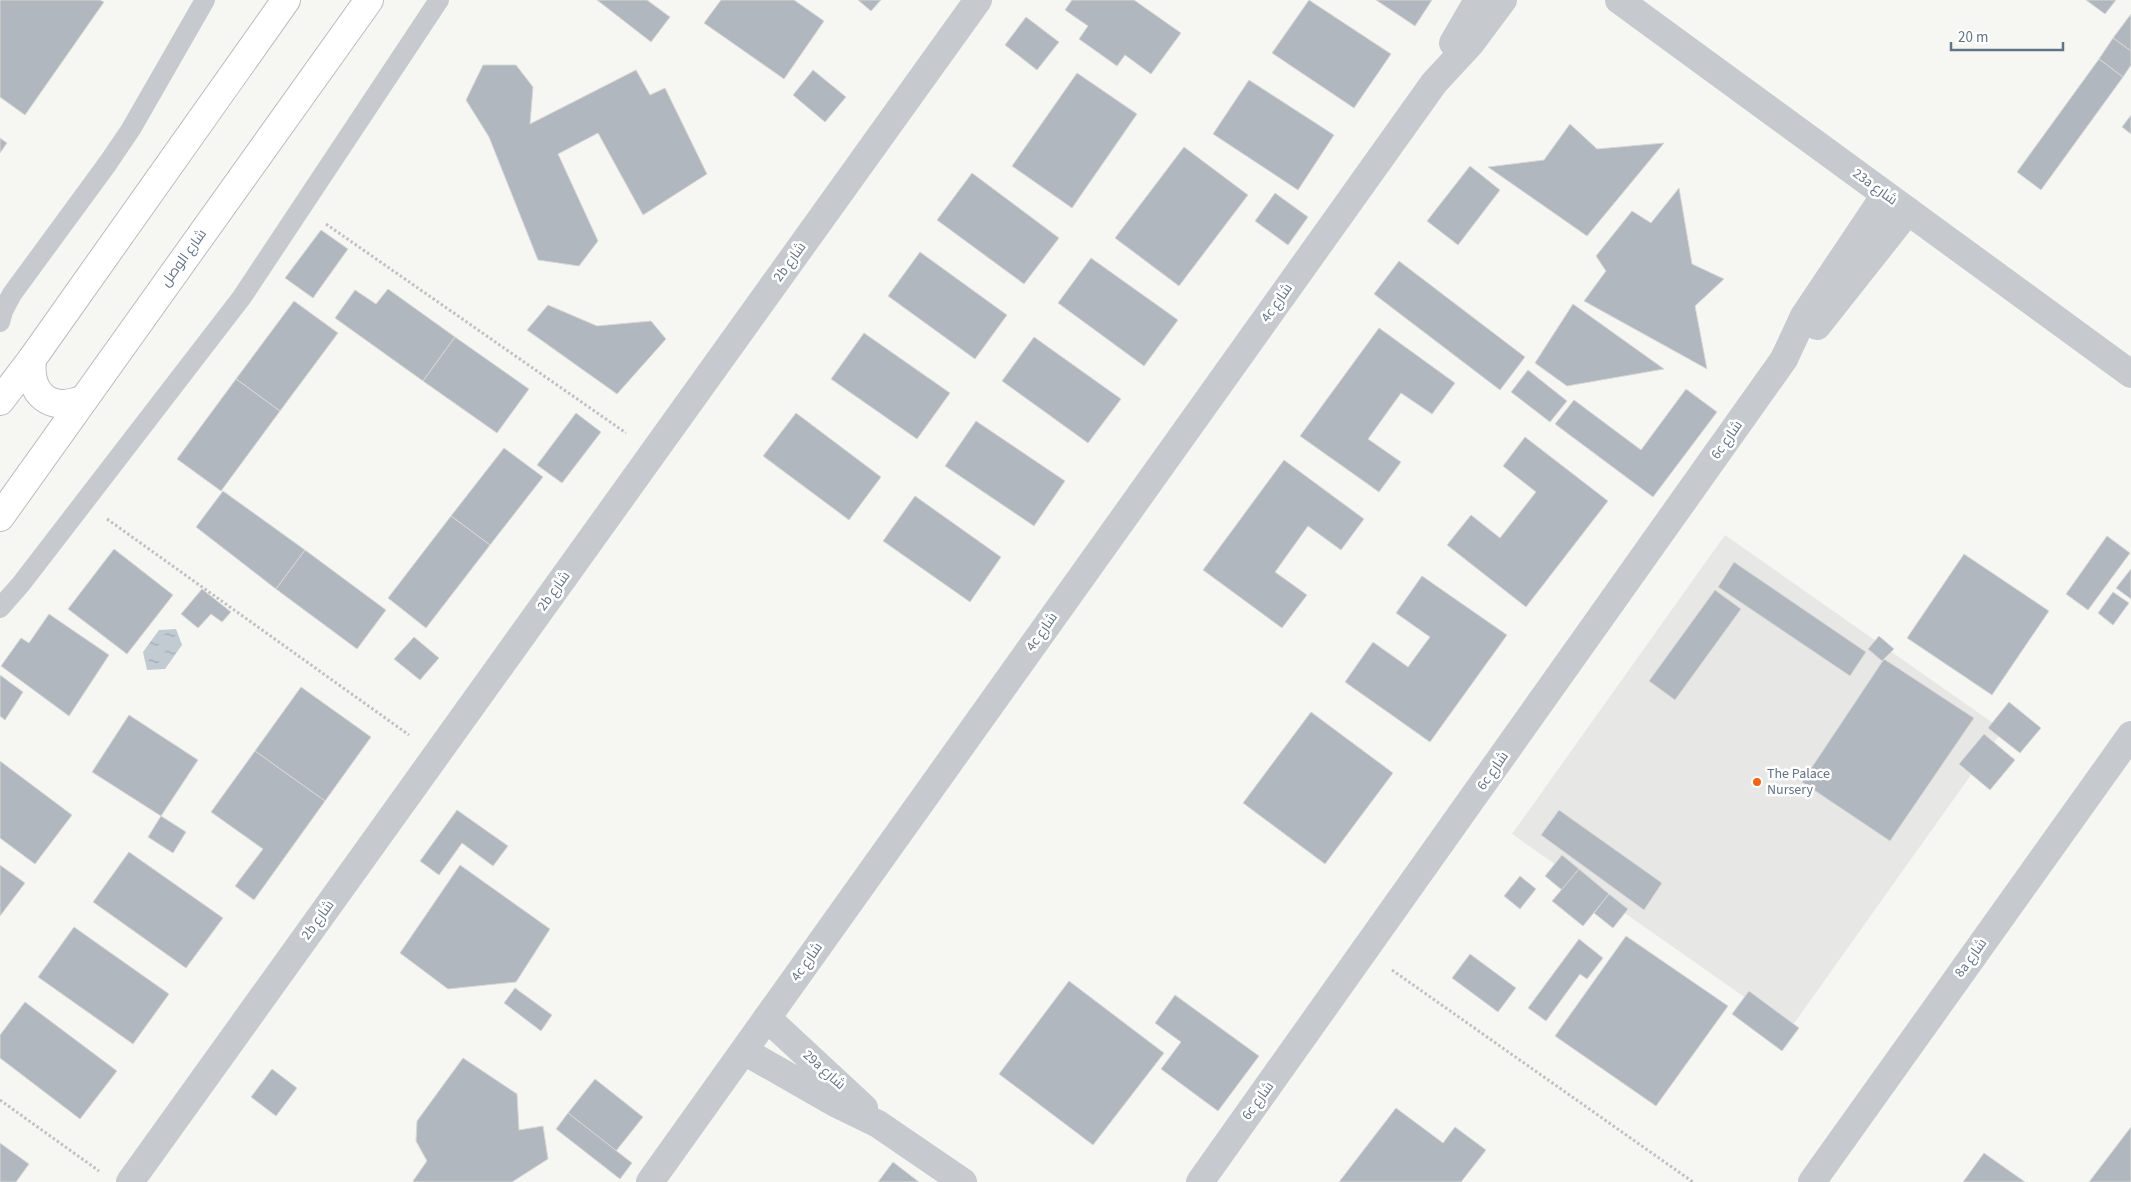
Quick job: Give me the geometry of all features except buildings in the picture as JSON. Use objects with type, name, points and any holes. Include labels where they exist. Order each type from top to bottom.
[{"type":"main road","points":[[0,401],[32,359],[286,0]]},
{"type":"main road","name":"شارع الوصل","points":[[0,517],[369,0]]},
{"type":"main road","points":[[32,359],[30,374],[34,388],[44,398],[57,404],[71,404],[84,399]]},
{"type":"street","name":"2b شارع","points":[[130,1182],[978,0]]},
{"type":"street","name":"4c شارع","points":[[1434,83],[1454,42],[1478,0]]},
{"type":"street","name":"4c شارع","points":[[650,1182],[1434,83],[1471,44],[1504,0]]},
{"type":"street","name":"23a شارع","points":[[1619,0],[2131,374]]},
{"type":"street","name":"6c شارع","points":[[1200,1182],[1784,359],[1804,316],[1885,195]]},
{"type":"street","name":"6c شارع","points":[[1784,359],[1815,330],[1908,212]]},
{"type":"street","name":"8a شارع","points":[[1812,1182],[2131,735]]},
{"type":"street","name":"29a شارع","points":[[767,1018],[849,1092],[878,1124]]},
{"type":"street","name":"29a شارع","points":[[744,1051],[837,1104],[878,1124],[963,1182]]},
{"type":"lane","points":[[0,322],[3,311],[12,294],[131,129],[205,0]]},
{"type":"lane","points":[[0,608],[242,297],[439,0]]},
{"type":"path","points":[[301,207],[654,452]]},
{"type":"path","points":[[84,502],[436,755]]},
{"type":"path","points":[[1364,951],[1693,1182]]},
{"type":"path","points":[[0,1100],[100,1171]]},
{"type":"shaded area","name":"The Palace Nursery","points":[[1725,535],[2003,730],[1790,1029],[1512,834]]},
{"type":"water","points":[[176,629],[182,645],[165,669],[147,670],[143,652],[159,630]]},
{"type":"place","name":"The Palace Nursery","points":[[1757,782]]}]
